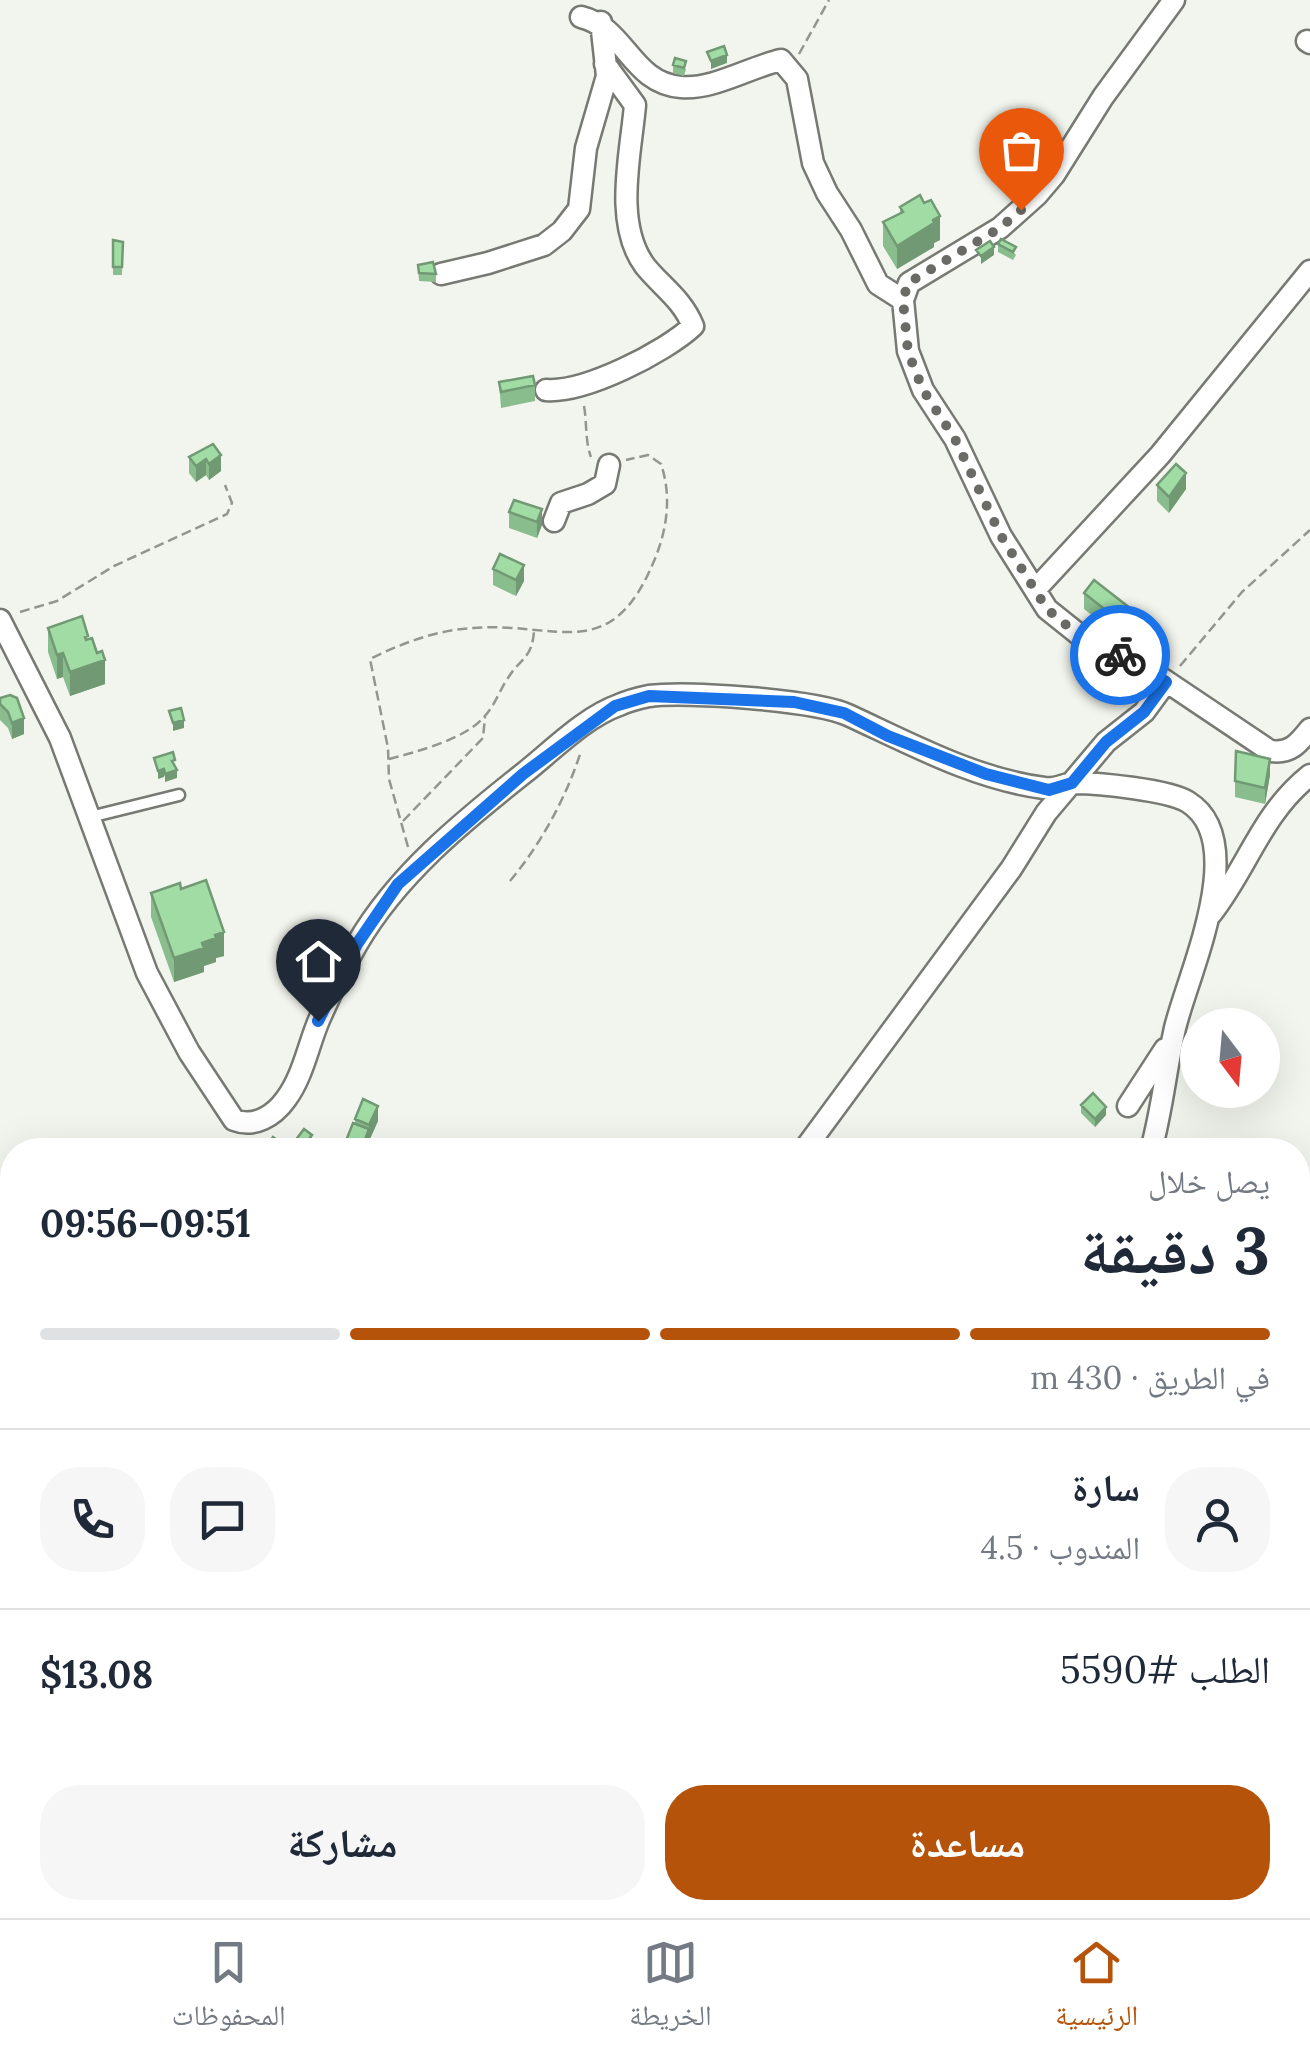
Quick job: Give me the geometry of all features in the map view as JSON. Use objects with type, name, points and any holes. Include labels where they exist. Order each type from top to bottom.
[{"type":"street","points":[[1174,0],[1037,195],[1000,228],[908,283],[903,300],[908,352],[923,390],[955,439],[1001,536],[1047,609],[1082,638],[1145,667],[1270,751],[1292,750],[1310,730]]},
{"type":"street","points":[[442,274],[544,245],[562,231],[578,209],[586,148],[608,76],[590,20],[656,82],[685,88],[782,60],[797,79],[813,163],[827,193],[878,284],[903,300]]},
{"type":"street","points":[[546,390],[560,391],[649,356],[694,326],[671,290],[644,264],[634,241],[627,206],[626,164],[635,105],[606,64]]},
{"type":"street","points":[[1036,590],[1160,455],[1310,270]]},
{"type":"street","points":[[554,522],[562,504],[606,484],[610,465]]},
{"type":"street","points":[[0,621],[60,738],[147,974],[228,1115],[245,1124],[260,1121],[286,1099],[299,1077],[318,1021],[357,944],[398,884],[473,815],[586,724],[615,706],[649,696],[794,702],[844,713],[888,736],[986,774],[1049,790],[1072,783],[1166,793],[1197,809],[1209,825],[1216,852],[1215,879],[1208,919],[1176,1025],[1152,1138]]},
{"type":"street","points":[[813,1138],[1011,869],[1038,823],[1106,742],[1144,712],[1166,682]]},
{"type":"street","points":[[1208,919],[1227,894],[1256,836],[1298,783],[1310,775]]},
{"type":"street","points":[[1128,1106],[1176,1025]]},
{"type":"lane","points":[[90,817],[179,795]]},
{"type":"path","points":[[790,68],[813,35],[830,0]]},
{"type":"path","points":[[418,866],[410,855],[389,779],[389,759],[370,659],[398,645],[473,628],[575,634],[594,629],[635,602],[664,537],[668,500],[661,464],[648,455],[610,465],[593,460],[584,406],[575,386]]},
{"type":"path","points":[[0,621],[58,600],[114,566],[227,514],[232,503],[225,485]]},
{"type":"path","points":[[1166,682],[1242,592],[1310,530]]},
{"type":"path","points":[[389,759],[428,748],[481,722],[510,675],[532,650],[534,630]]},
{"type":"path","points":[[402,822],[483,738],[484,717]]},
{"type":"path","points":[[510,880],[525,863],[565,792],[581,754],[586,724]]},
{"type":"building","points":[[724,46],[727,55],[711,61],[707,52]]},
{"type":"building","points":[[675,58],[686,61],[684,68],[673,65]]},
{"type":"building","points":[[920,195],[924,203],[931,200],[940,216],[897,246],[883,222],[903,212],[900,207]]},
{"type":"building","points":[[1001,239],[1016,247],[1013,252],[998,244]]},
{"type":"building","points":[[113,240],[123,242],[122,267],[113,267]]},
{"type":"building","points":[[990,241],[994,247],[981,256],[976,250]]},
{"type":"building","points":[[433,262],[436,274],[419,273],[418,265]]},
{"type":"building","points":[[533,376],[535,385],[501,392],[499,382]]},
{"type":"building","points":[[213,444],[221,455],[209,464],[206,459],[196,466],[189,457]]},
{"type":"building","points":[[1176,464],[1186,473],[1169,497],[1157,485]]},
{"type":"building","points":[[514,500],[542,509],[537,522],[509,512]]},
{"type":"building","points":[[500,554],[524,565],[516,580],[493,569]]},
{"type":"building","points":[[1094,580],[1130,608],[1117,619],[1084,593]]},
{"type":"building","points":[[82,616],[86,640],[92,638],[97,653],[102,651],[105,660],[70,672],[63,653],[57,655],[48,628]]},
{"type":"building","points":[[0,698],[17,698],[24,718],[12,723],[0,704]]},
{"type":"building","points":[[181,708],[184,720],[173,723],[169,711]]},
{"type":"building","points":[[1236,751],[1270,759],[1265,788],[1235,781]]},
{"type":"building","points":[[173,752],[177,770],[165,774],[164,769],[158,771],[154,758]]},
{"type":"building","points":[[206,880],[224,932],[202,943],[204,948],[174,958],[151,893],[180,883],[181,889]]},
{"type":"building","points":[[1093,1093],[1106,1107],[1095,1119],[1081,1105]]},
{"type":"building","points":[[363,1099],[378,1106],[369,1125],[355,1119]]},
{"type":"building","points":[[353,1123],[369,1129],[366,1138],[347,1138]]},
{"type":"building","points":[[304,1129],[312,1135],[310,1138],[297,1138]]},
{"type":"way so far","points":[[1021,210],[1000,228],[908,283],[903,300],[908,352],[923,390],[955,439],[1001,536],[1047,609],[1082,638],[1120,655]]},
{"type":"route","points":[[318,1021],[357,944],[398,884],[473,815],[586,724],[615,706],[649,696],[794,702],[844,713],[888,736],[986,774],[1049,790],[1072,783],[1106,742],[1144,712],[1166,682],[1120,655]]}]
